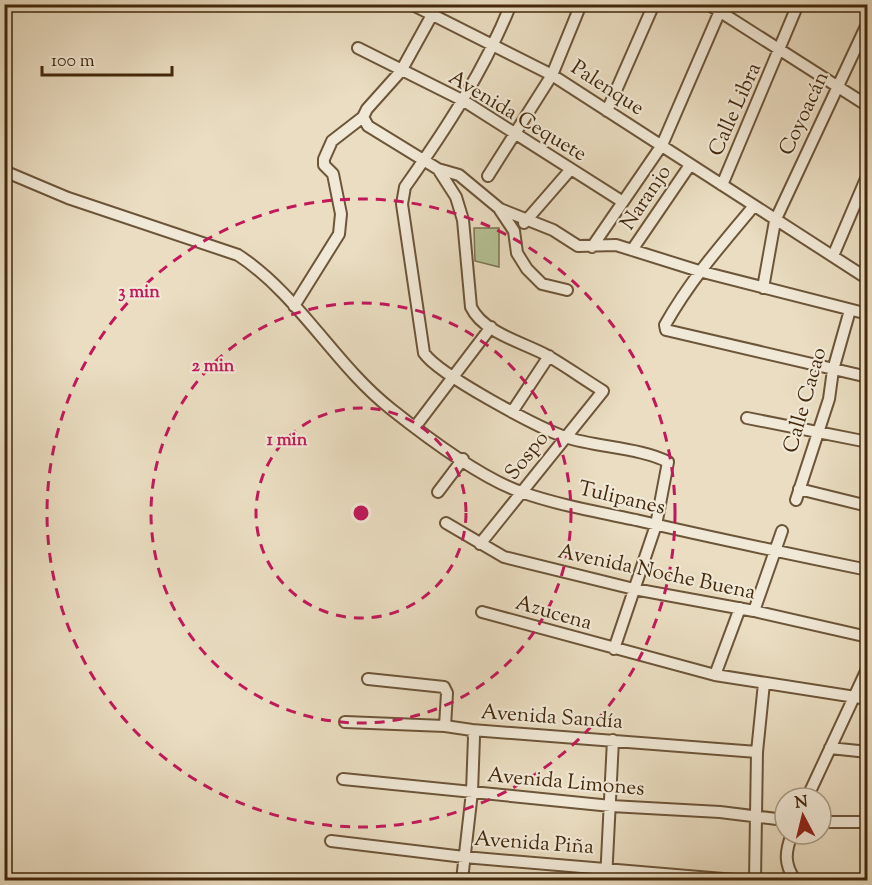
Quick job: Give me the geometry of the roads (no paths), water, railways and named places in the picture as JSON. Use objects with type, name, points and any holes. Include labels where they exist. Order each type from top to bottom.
[{"type":"street","name":"Palenque","points":[[411,4],[552,75],[867,279]]},
{"type":"street","points":[[365,122],[367,109],[401,71],[438,4]]},
{"type":"street","points":[[511,4],[494,46],[464,101],[405,187],[402,204],[424,353],[455,378],[512,412],[565,437],[668,462],[656,525],[614,649]]},
{"type":"street","points":[[488,176],[552,75],[581,4]]},
{"type":"street","points":[[608,111],[654,4]]},
{"type":"street","points":[[708,4],[721,8],[867,106]]},
{"type":"street","name":"Calle Libra","points":[[722,185],[798,4]]},
{"type":"street","points":[[592,247],[662,145],[721,8]]},
{"type":"street","name":"Coyoacán","points":[[763,288],[776,221],[867,22]]},
{"type":"street","name":"Avenida Cequete","points":[[358,48],[464,101],[623,202]]},
{"type":"street","points":[[365,122],[438,169],[459,175],[500,209],[553,230],[578,246],[592,247],[606,244],[632,250],[699,271],[867,314]]},
{"type":"street","points":[[294,306],[339,234],[341,214],[333,174],[324,165],[324,159],[332,141],[365,122]]},
{"type":"street","name":"Naranjo","points":[[632,250],[690,165]]},
{"type":"street","points":[[438,169],[456,196],[463,220],[471,307],[475,316],[491,327],[549,356],[512,412]]},
{"type":"street","points":[[514,231],[528,221],[571,169]]},
{"type":"street","name":"Tulipanes","points":[[4,171],[68,198],[238,255],[254,266],[294,306],[362,383],[390,408],[463,459],[521,492],[656,525],[867,570]]},
{"type":"street","points":[[833,256],[867,174]]},
{"type":"street","points":[[753,207],[699,271],[665,325],[669,332],[867,377]]},
{"type":"street","points":[[500,209],[514,231],[517,253],[527,269],[542,284],[567,290]]},
{"type":"street","name":"Calle Cacao","points":[[796,500],[829,399],[833,370],[850,309]]},
{"type":"street","points":[[415,427],[455,378],[491,327]]},
{"type":"street","name":"Sospo","points":[[480,544],[603,391],[549,356]]},
{"type":"street","points":[[747,418],[867,442]]},
{"type":"street","points":[[438,492],[463,459]]},
{"type":"street","points":[[799,489],[867,506]]},
{"type":"street","name":"Avenida Noche Buena","points":[[446,523],[504,557],[634,589],[754,610],[867,637]]},
{"type":"street","points":[[754,610],[782,531]]},
{"type":"street","points":[[715,675],[740,608]]},
{"type":"street","name":"Azucena","points":[[482,612],[715,675],[867,699]]},
{"type":"street","points":[[812,786],[867,667]]},
{"type":"street","points":[[368,679],[444,687],[447,693],[445,726]]},
{"type":"street","points":[[754,880],[757,752],[764,683]]},
{"type":"street","name":"Avenida Sandía","points":[[345,722],[445,726],[471,730],[757,752]]},
{"type":"street","points":[[462,880],[472,792],[474,737],[471,730]]},
{"type":"street","points":[[606,880],[612,806],[613,740]]},
{"type":"street","points":[[830,747],[867,752]]},
{"type":"street","name":"Avenida Limones","points":[[343,779],[612,806],[773,818]]},
{"type":"street","points":[[833,822],[867,822]]},
{"type":"street","name":"Avenida Piña","points":[[331,841],[464,857],[735,880]]},
{"type":"street","points":[[789,846],[786,859],[787,869],[795,880]]}]
